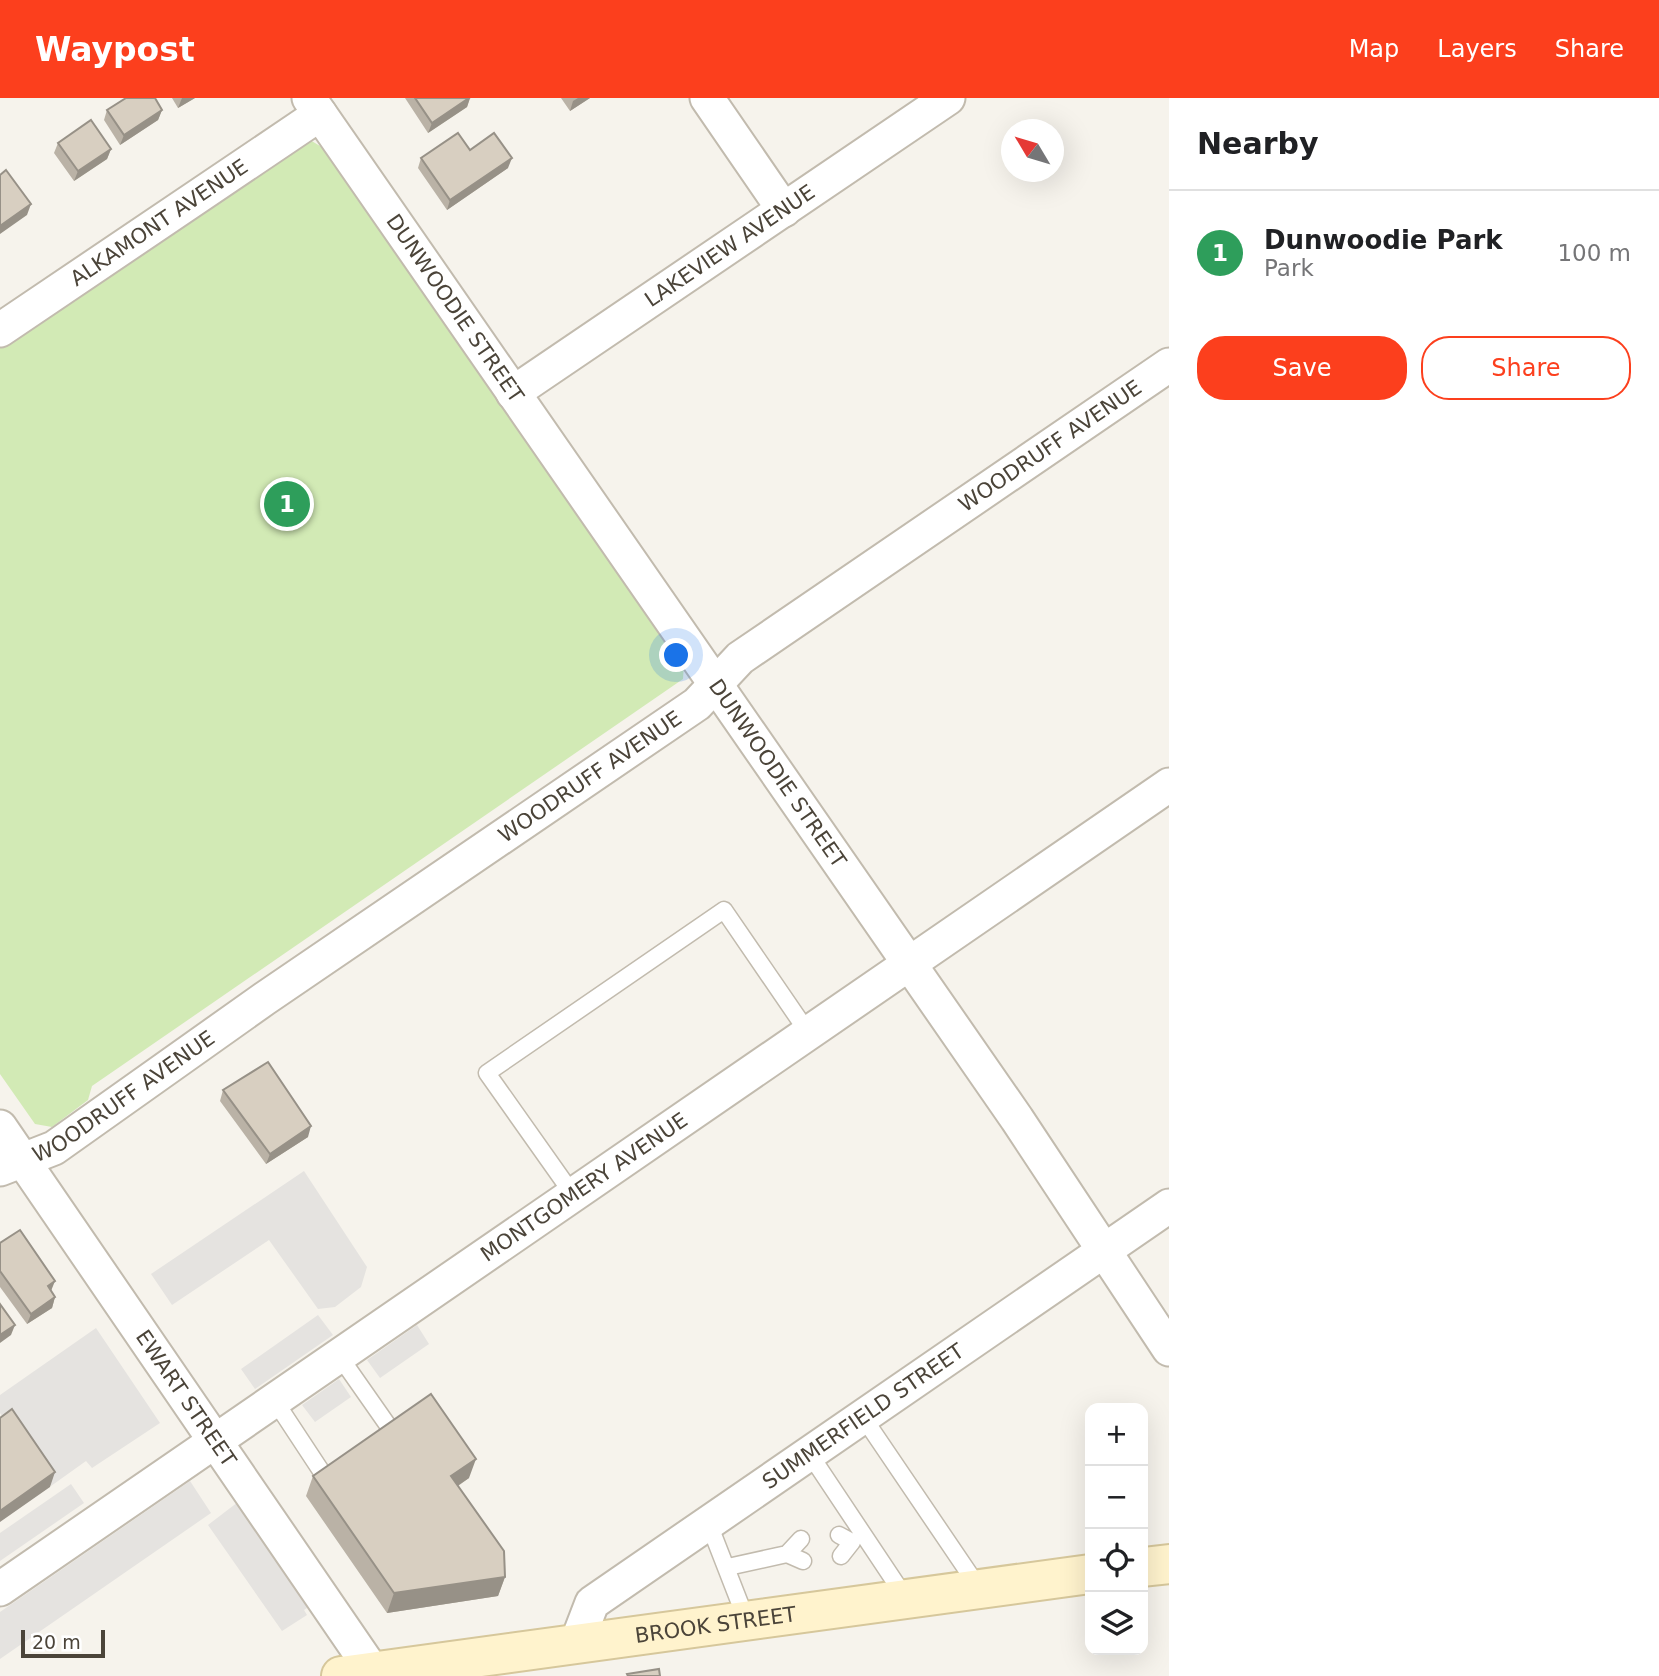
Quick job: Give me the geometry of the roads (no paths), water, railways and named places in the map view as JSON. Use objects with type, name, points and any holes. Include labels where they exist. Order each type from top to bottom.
[{"type":"street","points":[[708,98],[784,210]]},
{"type":"street","name":"LAKEVIEW AVENUE","points":[[513,393],[948,98]]},
{"type":"street","name":"ALKAMONT AVENUE","points":[[0,330],[314,106]]},
{"type":"street","name":"DUNWOODIE STREET","points":[[314,106],[716,684],[1169,1349]]},
{"type":"street","name":"WOODRUFF AVENUE","points":[[11,1164],[54,1148],[264,999],[697,704],[740,658],[1169,365]]},
{"type":"street","name":"MONTGOMERY AVENUE","points":[[0,1589],[1169,785]]},
{"type":"street","name":"EWART STREET","points":[[0,1127],[11,1164],[216,1442],[363,1674]]},
{"type":"street","name":"SUMMERFIELD STREET","points":[[577,1642],[592,1603],[1169,1206]]},
{"type":"street","points":[[1148,1566],[1169,1564]]},
{"type":"street","name":"BROOK STREET","points":[[363,1674],[577,1642],[1085,1575]]},
{"type":"lane","points":[[574,1196],[487,1073],[724,910],[809,1034]]},
{"type":"lane","points":[[340,1357],[396,1437]]},
{"type":"lane","points":[[275,1401],[329,1483]]},
{"type":"lane","points":[[863,1417],[980,1589]]},
{"type":"lane","points":[[809,1453],[869,1539],[906,1599]]},
{"type":"lane","points":[[709,1524],[746,1619]]},
{"type":"lane","points":[[728,1567],[787,1554],[801,1539]]},
{"type":"lane","points":[[841,1556],[845,1539],[869,1539]]},
{"type":"lane","points":[[787,1554],[803,1561]]},
{"type":"place","name":"Dunwoodie Park","points":[[287,504]]}]
